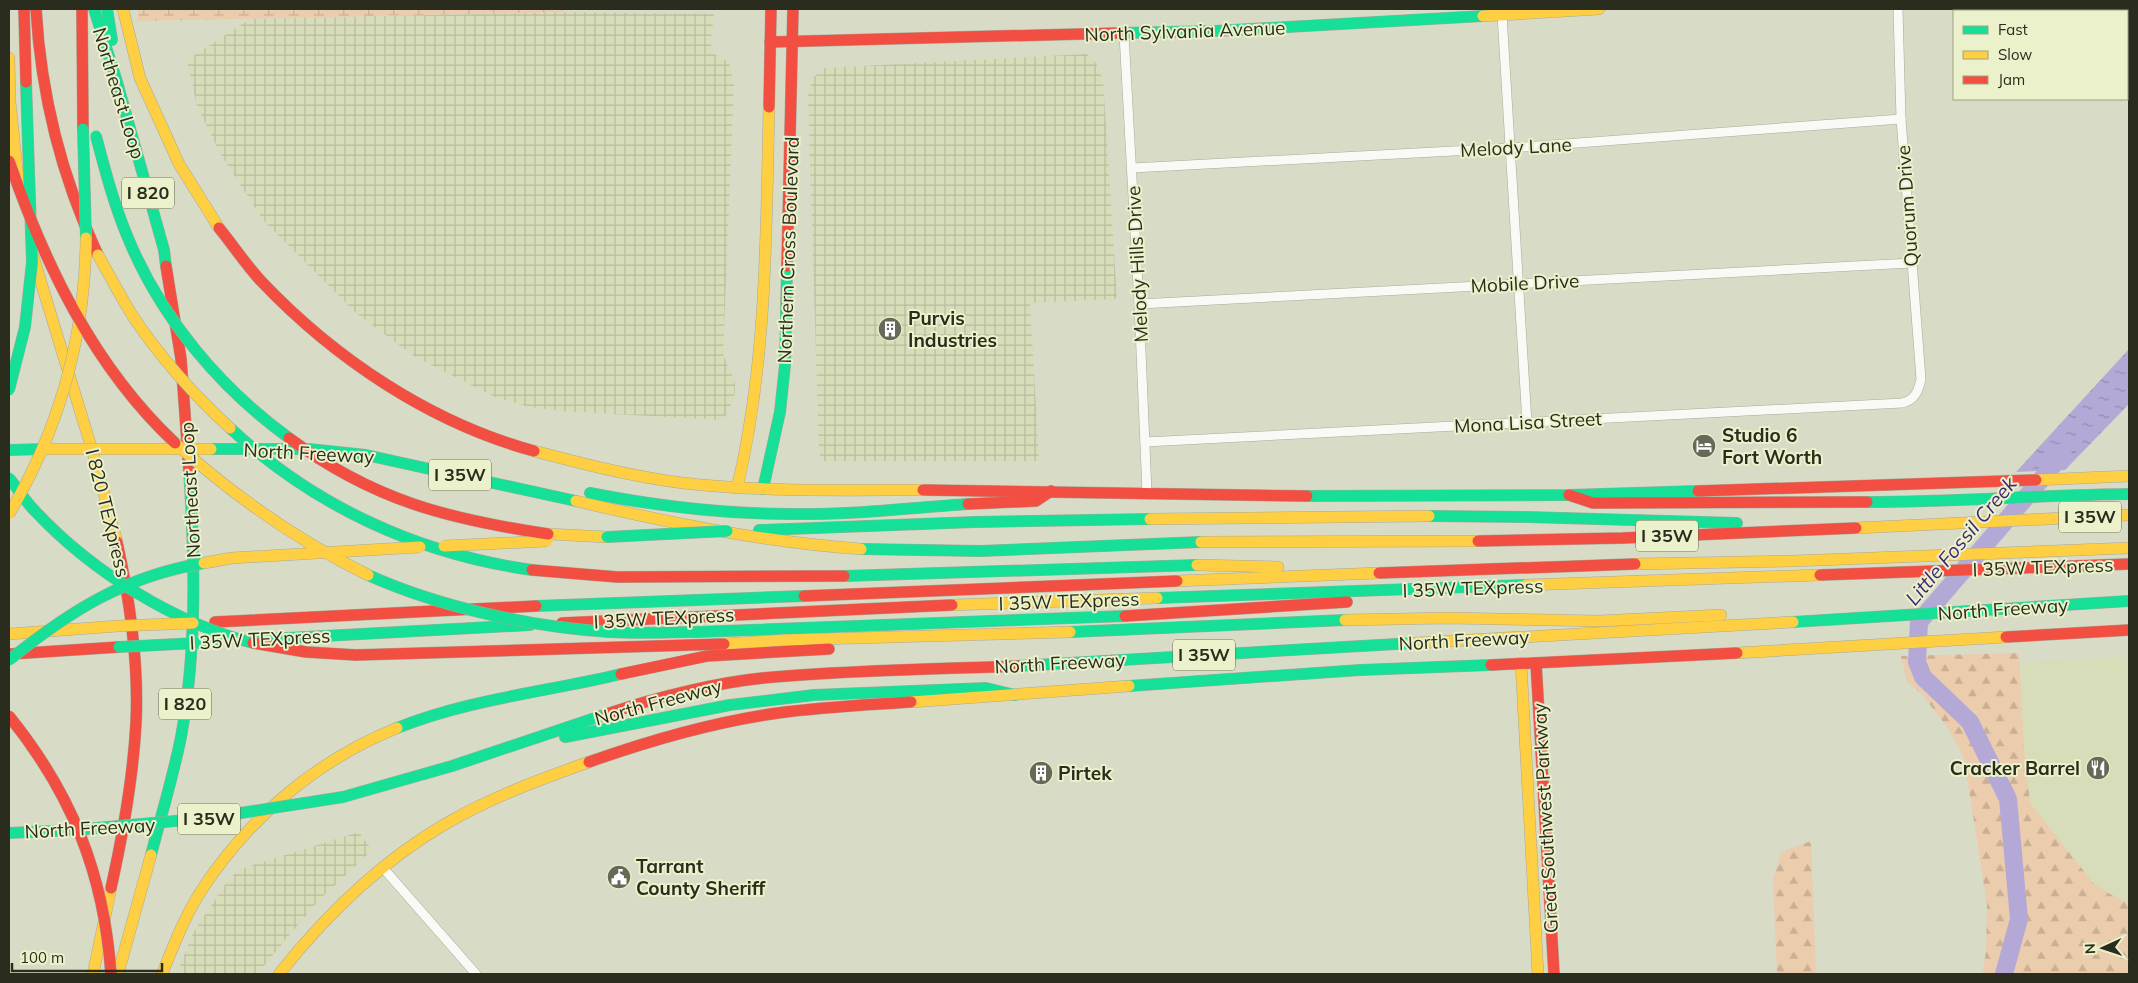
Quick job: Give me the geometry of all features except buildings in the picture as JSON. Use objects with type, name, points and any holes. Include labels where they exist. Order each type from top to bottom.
[{"type":"main road","points":[[9,390],[23,342],[29,303],[32,262],[24,9]]},
{"type":"main road","points":[[36,9],[40,68],[59,156],[84,225],[135,319],[167,361],[191,388],[245,441],[300,485],[362,519],[409,540],[456,554],[525,569],[586,576],[635,578],[844,576],[1188,566],[1324,568],[1354,574]]},
{"type":"main road","points":[[9,514],[32,474],[52,426],[70,364],[84,285],[86,246],[82,9]]},
{"type":"main road","name":"Northeast Loop","points":[[94,9],[117,82],[164,250],[174,304],[182,359],[194,555],[192,651],[177,755],[118,974]]},
{"type":"main road","points":[[108,9],[117,82]]},
{"type":"main road","points":[[123,9],[140,78],[179,164],[218,226],[260,280],[299,318],[357,364],[401,394],[461,425],[505,443],[605,470],[683,483],[737,488],[1051,491],[1273,496],[1569,495],[1917,485],[2129,476]]},
{"type":"main road","name":"Northern Cross Boulevard","points":[[737,488],[752,423],[758,376],[764,294],[770,9]]},
{"type":"main road","name":"Northern Cross Boulevard","points":[[763,489],[780,412],[785,365],[792,9]]},
{"type":"main road","name":"North Sylvania Avenue","points":[[770,42],[1124,34],[1599,9]]},
{"type":"main road","points":[[82,28],[87,79],[96,136],[111,190],[129,241],[155,291],[182,332],[208,364],[239,396],[273,427],[304,451],[345,475],[395,498],[468,521],[548,534],[607,537]]},
{"type":"main road","name":"I 820 TEXpress","points":[[9,58],[14,146],[27,238],[109,506],[122,557],[135,662],[136,721],[130,786],[92,974]]},
{"type":"main road","points":[[9,161],[25,209],[46,256],[86,329],[123,386],[143,411],[183,450],[221,482],[277,524],[314,548],[392,585],[438,601],[539,623],[596,631],[697,632],[1180,614],[1340,602],[1548,592],[1563,585]]},
{"type":"main road","points":[[766,243],[788,246]]},
{"type":"main road","name":"North Freeway","points":[[9,450],[309,449],[366,454],[725,534],[822,546],[939,552],[1248,541],[1549,540],[2129,515]]},
{"type":"main road","points":[[9,478],[39,515],[71,543],[137,593],[175,613],[225,635],[317,654],[356,655],[688,646],[784,640],[1320,620],[1448,618],[1598,621],[1858,609],[1878,617]]},
{"type":"main road","points":[[554,496],[584,492],[610,498],[693,508],[752,513],[818,514],[1036,501],[1051,491]]},
{"type":"main road","points":[[1569,495],[1593,503],[1926,502],[2064,495],[2129,494]]},
{"type":"main road","points":[[9,660],[44,632],[101,596],[157,574],[205,562],[335,551],[607,537],[975,522],[1338,516],[1527,517],[1764,524],[1785,531]]},
{"type":"main road","name":"I 35W TEXpress","points":[[9,634],[118,626],[426,611],[1354,574],[1666,563],[2011,554],[2129,548]]},
{"type":"main road","name":"I 35W TEXpress","points":[[9,654],[672,617],[1251,594],[1563,585],[2129,564]]},
{"type":"main road","name":"North Freeway","points":[[9,833],[203,820],[296,807],[343,797],[452,766],[642,702],[718,686],[774,678],[1878,617],[2129,601]]},
{"type":"main road","name":"North Freeway","points":[[279,974],[319,926],[384,869],[415,844],[489,801],[600,757],[676,733],[768,713],[1360,670],[1536,662],[1611,661],[2129,630]]},
{"type":"main road","points":[[162,974],[173,944],[204,886],[243,834],[305,778],[337,756],[380,734],[421,718],[465,706],[614,677],[702,657],[931,643],[954,635]]},
{"type":"main road","name":"Great Southwest Parkway","points":[[1536,662],[1554,974]]},
{"type":"main road","name":"Great Southwest Parkway","points":[[1522,663],[1538,974]]},
{"type":"main road","points":[[542,736],[566,738],[730,705],[814,695],[986,688],[1015,696]]},
{"type":"main road","points":[[9,716],[31,745],[56,784],[83,838],[94,868],[105,914],[110,946],[111,974]]},
{"type":"street","name":"Quorum Drive","points":[[1898,9],[1901,119],[1921,379],[1918,391],[1911,401]]},
{"type":"street","points":[[1502,15],[1520,284],[1527,423]]},
{"type":"street","name":"Melody Hills Drive","points":[[1124,34],[1147,493]]},
{"type":"street","name":"Melody Lane","points":[[1132,168],[1510,148],[1901,119]]},
{"type":"street","name":"Mobile Drive","points":[[1139,304],[1912,263]]},
{"type":"street","name":"Mona Lisa Street","points":[[1145,442],[1902,403],[1911,401]]},
{"type":"street","points":[[384,869],[476,974]]},
{"type":"shaded area","points":[[562,12],[714,14],[711,39],[712,53],[729,62],[734,82],[723,354],[735,383],[735,393],[729,411],[722,420],[560,411],[530,407],[497,398],[414,356],[356,313],[263,220],[220,153],[197,106],[187,60],[250,19]]},
{"type":"shaded area","points":[[1087,54],[1096,63],[1103,80],[1117,299],[1030,303],[1039,461],[823,461],[819,453],[808,94],[813,78],[824,68]]},
{"type":"shaded area","points":[[2122,656],[2129,667],[2129,903],[2118,899],[2094,884],[2030,803],[2024,748],[2020,663]]},
{"type":"shaded area","points":[[359,832],[372,850],[318,901],[257,974],[177,974],[193,933],[228,880],[240,869]]},
{"type":"green space","points":[[138,9],[567,9],[562,12],[138,21]]},
{"type":"green space","points":[[2019,653],[2024,748],[2030,803],[2094,884],[2118,899],[2129,903],[2129,974],[1982,974],[1986,952],[1987,905],[1964,758],[1950,731],[1921,693],[1907,682],[1901,656]]},
{"type":"green space","points":[[1811,841],[1816,974],[1777,974],[1773,880],[1781,852]]},
{"type":"water","points":[[2129,349],[2129,404],[2065,470],[2016,472]]},
{"type":"waterway","name":"Little Fossil Creek","points":[[2004,974],[2019,919],[2008,799],[1970,722],[1923,677],[1917,662],[1919,622],[2063,454]]},
{"type":"traffic: fast","points":[[94,9],[117,82],[164,250],[166,266]]},
{"type":"traffic: fast","points":[[107,9],[112,40]]},
{"type":"traffic: fast","points":[[1120,33],[1215,31],[1483,16]]},
{"type":"traffic: fast","points":[[9,390],[25,327],[32,262],[26,82]]},
{"type":"traffic: fast","points":[[83,129],[86,238]]},
{"type":"traffic: fast","points":[[96,136],[123,226],[157,296],[175,323],[216,374],[239,397],[289,438]]},
{"type":"traffic: fast","points":[[763,489],[780,412],[785,365],[787,266]]},
{"type":"traffic: fast","points":[[230,428],[262,456],[297,481],[332,503],[370,522],[408,539],[449,552],[490,563],[532,570]]},
{"type":"traffic: fast","points":[[9,450],[46,449]]},
{"type":"traffic: fast","points":[[211,449],[309,449],[366,455],[576,501]]},
{"type":"traffic: fast","points":[[151,855],[181,737],[190,671],[193,537],[189,470]]},
{"type":"traffic: fast","points":[[9,478],[31,507],[57,533],[108,574],[135,592],[193,622],[253,643]]},
{"type":"traffic: fast","points":[[1307,496],[1569,495],[1698,491]]},
{"type":"traffic: fast","points":[[590,493],[640,502],[765,514],[879,511],[968,504]]},
{"type":"traffic: fast","points":[[1867,502],[2129,494]]},
{"type":"traffic: fast","points":[[1429,516],[1737,523]]},
{"type":"traffic: fast","points":[[759,530],[975,522],[1150,519]]},
{"type":"traffic: fast","points":[[607,537],[727,531]]},
{"type":"traffic: fast","points":[[861,549],[980,551],[1201,542]]},
{"type":"traffic: fast","points":[[9,660],[77,611],[124,586],[175,569],[204,563]]},
{"type":"traffic: fast","points":[[844,576],[1197,565]]},
{"type":"traffic: fast","points":[[368,575],[425,597],[486,614],[517,620],[609,632],[697,632]]},
{"type":"traffic: fast","points":[[1157,598],[1526,585]]},
{"type":"traffic: fast","points":[[536,606],[804,596]]},
{"type":"traffic: fast","points":[[1793,622],[2129,601]]},
{"type":"traffic: fast","points":[[697,632],[1125,616]]},
{"type":"traffic: fast","points":[[1070,632],[1345,620]]},
{"type":"traffic: fast","points":[[250,640],[530,625]]},
{"type":"traffic: fast","points":[[119,647],[216,642]]},
{"type":"traffic: fast","points":[[1018,666],[1414,643]]},
{"type":"traffic: fast","points":[[1129,686],[1360,670],[1491,665]]},
{"type":"traffic: fast","points":[[397,728],[424,718],[480,703],[621,674]]},
{"type":"traffic: fast","points":[[565,737],[730,705],[814,695],[986,688],[1015,695]]},
{"type":"traffic: fast","points":[[343,797],[452,766],[607,714]]},
{"type":"traffic: fast","points":[[74,830],[209,818],[343,797]]},
{"type":"traffic: fast","points":[[9,833],[74,830]]},
{"type":"traffic: slow","points":[[123,9],[140,78],[179,164],[219,228]]},
{"type":"traffic: slow","points":[[1483,16],[1599,9]]},
{"type":"traffic: slow","points":[[9,58],[10,102],[18,178]]},
{"type":"traffic: slow","points":[[737,488],[747,441],[760,346],[769,107]]},
{"type":"traffic: slow","points":[[9,514],[27,482],[42,449],[66,381],[81,311],[86,238]]},
{"type":"traffic: slow","points":[[98,255],[144,333],[191,389],[230,428]]},
{"type":"traffic: slow","points":[[33,256],[93,453],[117,542]]},
{"type":"traffic: slow","points":[[175,443],[220,481],[267,516],[316,547],[368,575]]},
{"type":"traffic: slow","points":[[46,449],[211,449]]},
{"type":"traffic: slow","points":[[534,451],[627,474],[683,483],[773,489],[923,490]]},
{"type":"traffic: slow","points":[[2036,480],[2129,476]]},
{"type":"traffic: slow","points":[[576,501],[717,531],[789,542],[861,549]]},
{"type":"traffic: slow","points":[[1856,528],[2129,515]]},
{"type":"traffic: slow","points":[[1150,519],[1429,516]]},
{"type":"traffic: slow","points":[[548,534],[607,537]]},
{"type":"traffic: slow","points":[[444,546],[547,541]]},
{"type":"traffic: slow","points":[[1201,542],[1478,541]]},
{"type":"traffic: slow","points":[[204,563],[232,558],[420,547]]},
{"type":"traffic: slow","points":[[1635,564],[1793,561],[2129,548]]},
{"type":"traffic: slow","points":[[1197,565],[1278,567]]},
{"type":"traffic: slow","points":[[1177,581],[1379,573]]},
{"type":"traffic: slow","points":[[1526,585],[1820,575]]},
{"type":"traffic: slow","points":[[952,605],[1157,598]]},
{"type":"traffic: slow","points":[[1345,620],[1448,618],[1598,621],[1721,615]]},
{"type":"traffic: slow","points":[[1414,643],[1793,622]]},
{"type":"traffic: slow","points":[[118,626],[193,623]]},
{"type":"traffic: slow","points":[[9,634],[118,626]]},
{"type":"traffic: slow","points":[[724,644],[784,640],[1070,632]]},
{"type":"traffic: slow","points":[[1737,653],[2006,637]]},
{"type":"traffic: slow","points":[[1521,663],[1538,974]]},
{"type":"traffic: slow","points":[[911,702],[1129,686]]},
{"type":"traffic: slow","points":[[162,974],[180,930],[197,898],[222,862],[242,838],[288,793],[313,774],[368,741],[397,728]]},
{"type":"traffic: slow","points":[[279,974],[335,910],[377,872],[423,838],[447,823],[499,797],[589,762]]},
{"type":"traffic: slow","points":[[118,974],[151,855]]},
{"type":"traffic: slow","points":[[93,974],[111,888]]},
{"type":"traffic: jam","points":[[24,9],[26,82]]},
{"type":"traffic: jam","points":[[36,9],[43,73],[55,135],[73,195],[98,255]]},
{"type":"traffic: jam","points":[[82,9],[83,129]]},
{"type":"traffic: jam","points":[[769,107],[771,9]]},
{"type":"traffic: jam","points":[[787,266],[793,9]]},
{"type":"traffic: jam","points":[[770,42],[1120,33]]},
{"type":"traffic: jam","points":[[9,161],[23,200],[56,276],[96,348],[120,382],[175,443]]},
{"type":"traffic: jam","points":[[219,228],[261,281],[320,337],[353,362],[387,385],[458,424],[534,451]]},
{"type":"traffic: jam","points":[[166,266],[181,359],[189,470]]},
{"type":"traffic: jam","points":[[289,438],[351,477],[381,492],[412,504],[477,521],[548,534]]},
{"type":"traffic: jam","points":[[1698,491],[2036,480]]},
{"type":"traffic: jam","points":[[923,490],[1307,496]]},
{"type":"traffic: jam","points":[[968,504],[1036,501],[1051,491]]},
{"type":"traffic: jam","points":[[1569,495],[1593,503],[1867,502]]},
{"type":"traffic: jam","points":[[1478,541],[1623,538],[1856,528]]},
{"type":"traffic: jam","points":[[111,888],[130,785],[135,744],[137,700],[133,632],[117,542]]},
{"type":"traffic: jam","points":[[1379,573],[1635,564]]},
{"type":"traffic: jam","points":[[1820,575],[2129,564]]},
{"type":"traffic: jam","points":[[532,570],[617,577],[844,576]]},
{"type":"traffic: jam","points":[[804,596],[1177,581]]},
{"type":"traffic: jam","points":[[1125,616],[1347,602]]},
{"type":"traffic: jam","points":[[562,623],[952,605]]},
{"type":"traffic: jam","points":[[215,622],[536,606]]},
{"type":"traffic: jam","points":[[2006,637],[2129,630]]},
{"type":"traffic: jam","points":[[253,643],[306,652],[356,655]]},
{"type":"traffic: jam","points":[[356,655],[724,644]]},
{"type":"traffic: jam","points":[[11,654],[119,647]]},
{"type":"traffic: jam","points":[[621,674],[707,656],[829,649]]},
{"type":"traffic: jam","points":[[1491,665],[1737,653]]},
{"type":"traffic: jam","points":[[1536,663],[1554,974]]},
{"type":"traffic: jam","points":[[607,714],[690,691],[754,679],[865,671],[1018,666]]},
{"type":"traffic: jam","points":[[589,762],[636,746],[730,721],[811,709],[911,702]]},
{"type":"traffic: jam","points":[[9,716],[51,775],[81,837],[101,902],[111,974]]},
{"type":"place","name":"Purvis Industries","points":[[890,329]]},
{"type":"place","name":"Studio 6 Fort Worth","points":[[1704,446]]},
{"type":"place","name":"Cracker Barrel","points":[[2098,768]]},
{"type":"place","name":"Pirtek","points":[[1041,773]]},
{"type":"place","name":"Tarrant County Sheriff","points":[[619,877]]}]
